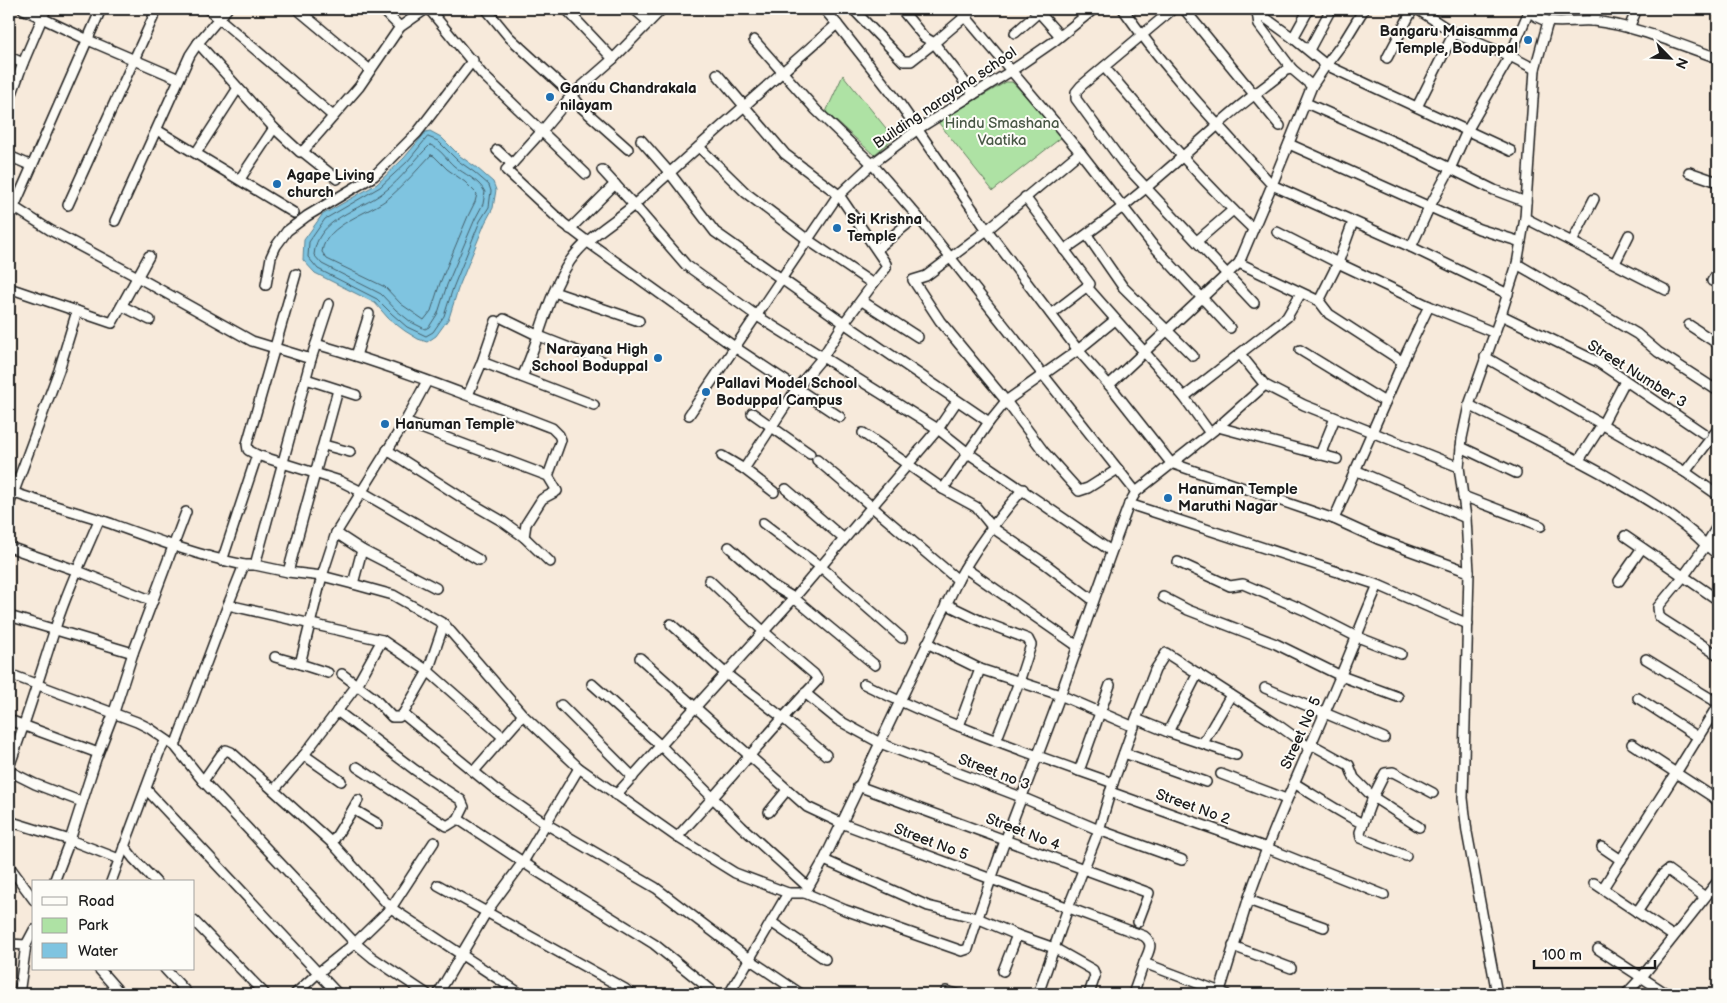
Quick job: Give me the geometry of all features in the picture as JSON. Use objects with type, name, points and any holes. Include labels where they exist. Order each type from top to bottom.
[{"type":"street","points":[[23,9],[88,40],[179,78]]},
{"type":"street","points":[[9,102],[46,9]]},
{"type":"street","points":[[101,9],[32,166],[12,206],[50,230],[252,341],[311,360]]},
{"type":"street","points":[[68,205],[157,9]]},
{"type":"street","points":[[208,9],[333,116]]},
{"type":"street","points":[[115,221],[190,55],[227,9]]},
{"type":"street","points":[[297,9],[370,70]]},
{"type":"street","points":[[382,9],[400,26]]},
{"type":"street","points":[[303,152],[359,87],[400,26],[428,9],[473,60],[482,74],[586,174]]},
{"type":"street","points":[[486,9],[509,37],[572,95],[582,108],[628,149]]},
{"type":"street","points":[[566,9],[613,59]]},
{"type":"street","points":[[634,9],[649,22]]},
{"type":"street","points":[[662,9],[613,59],[572,95],[506,170],[570,229],[736,348],[840,417]]},
{"type":"street","points":[[824,9],[918,129],[987,230],[1078,350],[1109,385],[1171,463],[1334,519],[1378,539],[1469,572]]},
{"type":"street","points":[[522,376],[539,336],[554,292],[571,259],[782,72],[834,20],[838,9]]},
{"type":"street","points":[[854,9],[903,60],[911,61],[934,43],[963,12],[974,9]]},
{"type":"street","points":[[901,9],[924,37],[934,43],[974,94]]},
{"type":"street","name":"Building narayana school","points":[[689,415],[839,195],[872,164],[918,129],[1011,72],[1094,9]]},
{"type":"street","points":[[1123,9],[1142,36],[1217,125],[1272,185],[1411,247],[1508,294]]},
{"type":"street","points":[[1173,9],[1081,86],[1076,92],[1076,99],[1123,164],[1254,303]]},
{"type":"street","points":[[1184,9],[1280,126]]},
{"type":"street","points":[[1294,38],[1309,9]]},
{"type":"street","points":[[1309,50],[1330,9]]},
{"type":"street","points":[[1109,385],[1239,263],[1312,86],[1345,40],[1364,9]]},
{"type":"street","points":[[1387,58],[1413,9]]},
{"type":"street","points":[[1417,9],[1454,33],[1510,56],[1535,69]]},
{"type":"street","points":[[1592,21],[1599,9]]},
{"type":"street","points":[[1629,28],[1637,9]]},
{"type":"street","points":[[1015,33],[1037,10],[1060,36]]},
{"type":"street","points":[[1257,10],[1326,65],[1510,151]]},
{"type":"street","points":[[1257,10],[1259,25],[1292,69],[1312,86]]},
{"type":"street","points":[[1411,247],[1467,131],[1510,56],[1528,10],[1548,22],[1592,21],[1629,28],[1718,58]]},
{"type":"street","points":[[963,12],[1011,72],[1080,152],[1151,243],[1230,328]]},
{"type":"street","points":[[1497,994],[1467,832],[1463,798],[1469,572],[1466,518],[1460,467],[1461,447],[1469,404],[1495,333],[1517,264],[1526,202],[1535,69],[1548,22]]},
{"type":"street","points":[[1417,107],[1454,33]]},
{"type":"street","points":[[754,40],[816,110],[872,164],[917,216],[1136,492]]},
{"type":"street","points":[[198,43],[297,151],[303,152],[337,179]]},
{"type":"street","points":[[9,57],[23,63]]},
{"type":"street","points":[[266,285],[271,257],[276,246],[287,231],[307,216],[374,176],[417,132],[473,60]]},
{"type":"street","points":[[1104,67],[1182,157],[1252,228]]},
{"type":"street","points":[[1064,250],[1087,235],[1146,187],[1254,95],[1286,70],[1292,69]]},
{"type":"street","points":[[718,74],[785,154],[839,195],[885,261],[886,268],[844,323],[822,358],[797,388],[744,469]]},
{"type":"street","points":[[196,153],[238,88]]},
{"type":"street","points":[[1306,104],[1526,202]]},
{"type":"street","points":[[240,179],[274,128]]},
{"type":"street","points":[[157,130],[294,213]]},
{"type":"street","points":[[641,140],[669,172],[715,232],[989,422]]},
{"type":"street","points":[[1289,144],[1479,229],[1521,242]]},
{"type":"street","points":[[699,147],[746,193],[808,240],[873,284]]},
{"type":"street","points":[[497,150],[512,164]]},
{"type":"street","points":[[1080,152],[987,230],[926,276],[913,280],[940,321],[1006,401],[1044,452],[1078,491],[1088,488],[1118,469]]},
{"type":"street","points":[[9,156],[32,166]]},
{"type":"street","points":[[602,170],[686,265],[757,316],[938,429],[968,453],[1111,551]]},
{"type":"street","points":[[1689,172],[1718,182]]},
{"type":"street","points":[[570,229],[615,184]]},
{"type":"street","points":[[1025,197],[1090,284],[1051,314]]},
{"type":"street","points":[[1572,242],[1594,200]]},
{"type":"street","points":[[1197,241],[1233,210]]},
{"type":"street","points":[[877,249],[917,216]]},
{"type":"street","points":[[1524,218],[1666,290]]},
{"type":"street","points":[[1319,301],[1338,263],[1353,222]]},
{"type":"street","points":[[1277,232],[1429,306],[1495,333]]},
{"type":"street","points":[[1087,235],[1123,287],[1193,356]]},
{"type":"street","points":[[1615,264],[1629,235]]},
{"type":"street","points":[[9,288],[112,323],[149,256]]},
{"type":"street","points":[[1239,263],[1319,301],[1329,314],[1403,362]]},
{"type":"street","points":[[1517,264],[1637,334],[1658,352],[1718,391]]},
{"type":"street","points":[[1718,272],[1712,280],[1718,284]]},
{"type":"street","points":[[296,274],[247,444],[248,450],[257,456],[340,481],[479,560]]},
{"type":"street","points":[[1087,287],[1184,396],[1210,433]]},
{"type":"street","points":[[554,292],[639,321]]},
{"type":"street","points":[[1184,396],[1287,317],[1301,293]]},
{"type":"street","points":[[862,301],[918,337]]},
{"type":"street","points":[[255,565],[311,360],[329,304]]},
{"type":"street","points":[[122,306],[150,320]]},
{"type":"street","points":[[1334,519],[1429,306]]},
{"type":"street","points":[[9,506],[11,492],[58,370],[77,311]]},
{"type":"street","points":[[356,356],[370,314]]},
{"type":"street","name":"Street Number 3","points":[[1501,315],[1598,362],[1703,433]]},
{"type":"street","points":[[468,396],[500,320],[605,362]]},
{"type":"street","points":[[943,489],[989,422],[1006,401],[1078,350],[1115,320]]},
{"type":"street","points":[[1689,325],[1718,344]]},
{"type":"street","points":[[316,344],[427,380],[552,428],[561,440],[548,476]]},
{"type":"street","points":[[1300,350],[1385,402]]},
{"type":"street","points":[[1240,354],[1265,385],[1304,405],[1460,467]]},
{"type":"street","points":[[1486,357],[1603,423],[1685,472],[1718,495]]},
{"type":"street","points":[[482,362],[594,405]]},
{"type":"street","points":[[306,379],[356,395]]},
{"type":"street","points":[[300,664],[322,576],[336,533],[405,422],[427,380]]},
{"type":"street","points":[[1579,460],[1603,423],[1625,380]]},
{"type":"street","points":[[592,684],[661,746],[806,890],[845,910],[962,951],[968,949],[991,879],[1129,504],[1136,492],[1218,428],[1265,385]]},
{"type":"street","points":[[288,572],[338,390]]},
{"type":"street","points":[[616,795],[821,567],[938,429],[958,401]]},
{"type":"street","points":[[1469,404],[1579,460],[1644,497],[1696,535],[1718,555]]},
{"type":"street","points":[[752,413],[814,457],[958,580]]},
{"type":"street","points":[[1320,455],[1335,418]]},
{"type":"street","points":[[405,422],[548,476],[557,491],[542,499],[526,524],[524,537]]},
{"type":"street","points":[[1218,428],[1337,459]]},
{"type":"street","points":[[1685,472],[1715,441],[1718,428]]},
{"type":"street","points":[[863,433],[943,489],[976,507],[993,528],[1093,600]]},
{"type":"street","points":[[324,445],[350,452]]},
{"type":"street","points":[[1461,447],[1516,473]]},
{"type":"street","points":[[388,450],[524,537],[550,562]]},
{"type":"street","points":[[222,561],[257,456]]},
{"type":"street","points":[[722,456],[744,469],[774,492]]},
{"type":"street","points":[[1355,470],[1466,518]]},
{"type":"street","points":[[786,489],[844,540]]},
{"type":"street","points":[[11,492],[222,561],[322,576],[393,595],[444,624],[523,715],[579,768],[677,837],[735,873],[788,893],[806,890],[824,860],[964,568],[1022,489]]},
{"type":"street","points":[[1463,496],[1541,526]]},
{"type":"street","points":[[1129,504],[1378,586],[1468,624]]},
{"type":"street","points":[[55,880],[133,653],[186,512]]},
{"type":"street","points":[[9,767],[36,683],[47,657],[55,628],[98,520]]},
{"type":"street","points":[[763,523],[821,567],[902,638]]},
{"type":"street","points":[[1718,525],[1683,577],[1658,607],[1659,616],[1718,655]]},
{"type":"street","points":[[336,533],[362,550],[436,588]]},
{"type":"street","points":[[1625,536],[1718,600]]},
{"type":"street","points":[[9,547],[78,570],[153,601]]},
{"type":"street","points":[[728,548],[772,585],[794,598],[875,666]]},
{"type":"street","points":[[1619,581],[1642,548]]},
{"type":"street","points":[[353,584],[362,550]]},
{"type":"street","points":[[1178,562],[1230,586],[1243,584],[1304,610],[1355,636],[1401,654]]},
{"type":"street","points":[[175,746],[244,565]]},
{"type":"street","points":[[964,568],[1076,646]]},
{"type":"street","points":[[677,837],[818,680],[814,674],[763,631],[710,580]]},
{"type":"street","name":"Street No 5","points":[[1221,993],[1233,946],[1267,848],[1355,636],[1378,586]]},
{"type":"street","points":[[1163,598],[1188,610],[1276,644],[1340,676],[1398,697]]},
{"type":"street","points":[[946,604],[983,622],[1028,639],[1031,645],[996,741]]},
{"type":"street","points":[[228,605],[310,622],[382,640],[428,672],[503,737]]},
{"type":"street","points":[[9,616],[55,628],[133,653]]},
{"type":"street","points":[[342,674],[374,698],[392,717],[399,717],[403,714],[428,672],[444,624]]},
{"type":"street","points":[[671,624],[725,673],[826,754]]},
{"type":"street","points":[[274,790],[304,755],[357,685],[382,640]]},
{"type":"street","points":[[927,643],[980,669],[1060,695],[1099,712],[1168,732],[1236,755]]},
{"type":"street","points":[[1038,994],[1068,908],[1099,830],[1135,723],[1155,670],[1166,652],[1310,746],[1349,765],[1354,778],[1373,797],[1419,827]]},
{"type":"street","points":[[275,657],[328,673]]},
{"type":"street","name":"Street No 5","points":[[640,658],[807,807],[841,823],[1144,936],[1149,939],[1151,946],[1144,963]]},
{"type":"street","points":[[1603,888],[1718,704],[1646,658]]},
{"type":"street","points":[[958,726],[980,669]]},
{"type":"street","points":[[1168,732],[1198,673]]},
{"type":"street","points":[[9,674],[114,712],[149,728],[175,746],[203,781],[355,943],[373,958],[427,994]]},
{"type":"street","points":[[864,684],[899,702],[935,717],[1037,756]]},
{"type":"street","points":[[1079,771],[1110,685]]},
{"type":"street","points":[[1265,688],[1384,738]]},
{"type":"street","name":"Street no 3","points":[[805,693],[838,720],[880,743],[1021,797],[1099,830],[1182,860]]},
{"type":"street","points":[[1203,743],[1231,695]]},
{"type":"street","points":[[1638,698],[1698,737]]},
{"type":"street","points":[[560,705],[633,777]]},
{"type":"street","points":[[337,711],[415,770],[461,800],[464,807],[458,819],[450,826],[445,826],[357,767]]},
{"type":"street","points":[[403,714],[495,789],[546,824],[656,888],[749,959],[801,994]]},
{"type":"street","points":[[474,771],[523,715]]},
{"type":"street","points":[[9,720],[98,753]]},
{"type":"street","points":[[112,880],[159,752],[166,740]]},
{"type":"street","points":[[1632,744],[1716,799],[1718,788]]},
{"type":"street","points":[[203,781],[226,750],[235,755],[332,842],[391,908],[521,994]]},
{"type":"street","points":[[1124,753],[1206,782]]},
{"type":"street","points":[[304,755],[341,781]]},
{"type":"street","name":"Street No 2","points":[[1037,756],[1079,771],[1112,787],[1384,894]]},
{"type":"street","points":[[438,994],[487,911],[522,862],[579,768]]},
{"type":"street","points":[[9,771],[35,784],[82,802]]},
{"type":"street","points":[[1406,856],[1361,838],[1360,832],[1373,797],[1385,773],[1389,772],[1393,772],[1433,793]]},
{"type":"street","points":[[1221,774],[1286,799]]},
{"type":"street","points":[[1294,783],[1335,807],[1342,814],[1363,824]]},
{"type":"street","name":"Street No 4","points":[[858,786],[1149,893],[1138,922]]},
{"type":"street","points":[[146,790],[338,994]]},
{"type":"street","points":[[769,812],[787,790]]},
{"type":"street","points":[[332,842],[358,800]]},
{"type":"street","points":[[353,809],[378,824]]},
{"type":"street","points":[[458,819],[522,862],[654,944],[716,994]]},
{"type":"street","points":[[15,823],[70,840],[119,859]]},
{"type":"street","points":[[296,994],[318,973],[355,943],[391,908],[434,842]]},
{"type":"street","points":[[124,846],[154,880]]},
{"type":"street","points":[[1602,847],[1621,860]]},
{"type":"street","points":[[824,860],[928,906],[977,918],[1054,948],[1093,970],[1095,976],[1090,994]]},
{"type":"street","points":[[9,866],[32,897]]},
{"type":"street","points":[[1637,912],[1663,874],[1668,870],[1705,897]]},
{"type":"street","points":[[1626,994],[1641,978],[1718,881]]},
{"type":"street","points":[[1594,883],[1673,936]]},
{"type":"street","points":[[438,885],[631,994]]},
{"type":"street","points":[[729,994],[788,893]]},
{"type":"street","points":[[1248,900],[1324,927]]},
{"type":"street","points":[[195,922],[265,994]]},
{"type":"street","points":[[771,922],[825,959]]},
{"type":"street","points":[[19,994],[26,945],[32,934]]},
{"type":"street","points":[[1003,971],[1018,935]]},
{"type":"street","points":[[9,944],[26,945]]},
{"type":"street","points":[[1233,946],[1291,968]]},
{"type":"street","points":[[1598,949],[1667,994]]},
{"type":"street","points":[[1133,994],[1144,963],[1221,993]]},
{"type":"street","points":[[100,970],[121,994]]},
{"type":"street","points":[[166,970],[188,994]]},
{"type":"street","points":[[946,991],[957,994]]},
{"type":"green space","points":[[843,75],[894,138],[874,155],[826,112]]},
{"type":"green space","name":"Hindu Smashana Vaatika","points":[[1006,82],[1012,82],[1046,117],[1062,137],[993,191],[938,122]]},
{"type":"water","points":[[430,131],[441,137],[460,156],[493,182],[496,190],[493,208],[458,289],[449,318],[436,336],[427,342],[405,331],[388,318],[375,303],[315,273],[303,260],[304,240],[322,215],[377,184],[404,158],[426,132]]},
{"type":"place","name":"Bangaru Maisamma Temple, Boduppal","points":[[1528,40]]},
{"type":"place","name":"Gandu Chandrakala nilayam","points":[[550,97]]},
{"type":"place","name":"Agape Living church","points":[[277,184]]},
{"type":"place","name":"Sri Krishna Temple","points":[[837,228]]},
{"type":"place","name":"Narayana High School Boduppal","points":[[658,358]]},
{"type":"place","name":"Pallavi Model School Boduppal Campus","points":[[706,392]]},
{"type":"place","name":"Hanuman Temple","points":[[385,424]]},
{"type":"place","name":"Hanuman Temple Maruthi Nagar","points":[[1168,498]]}]
